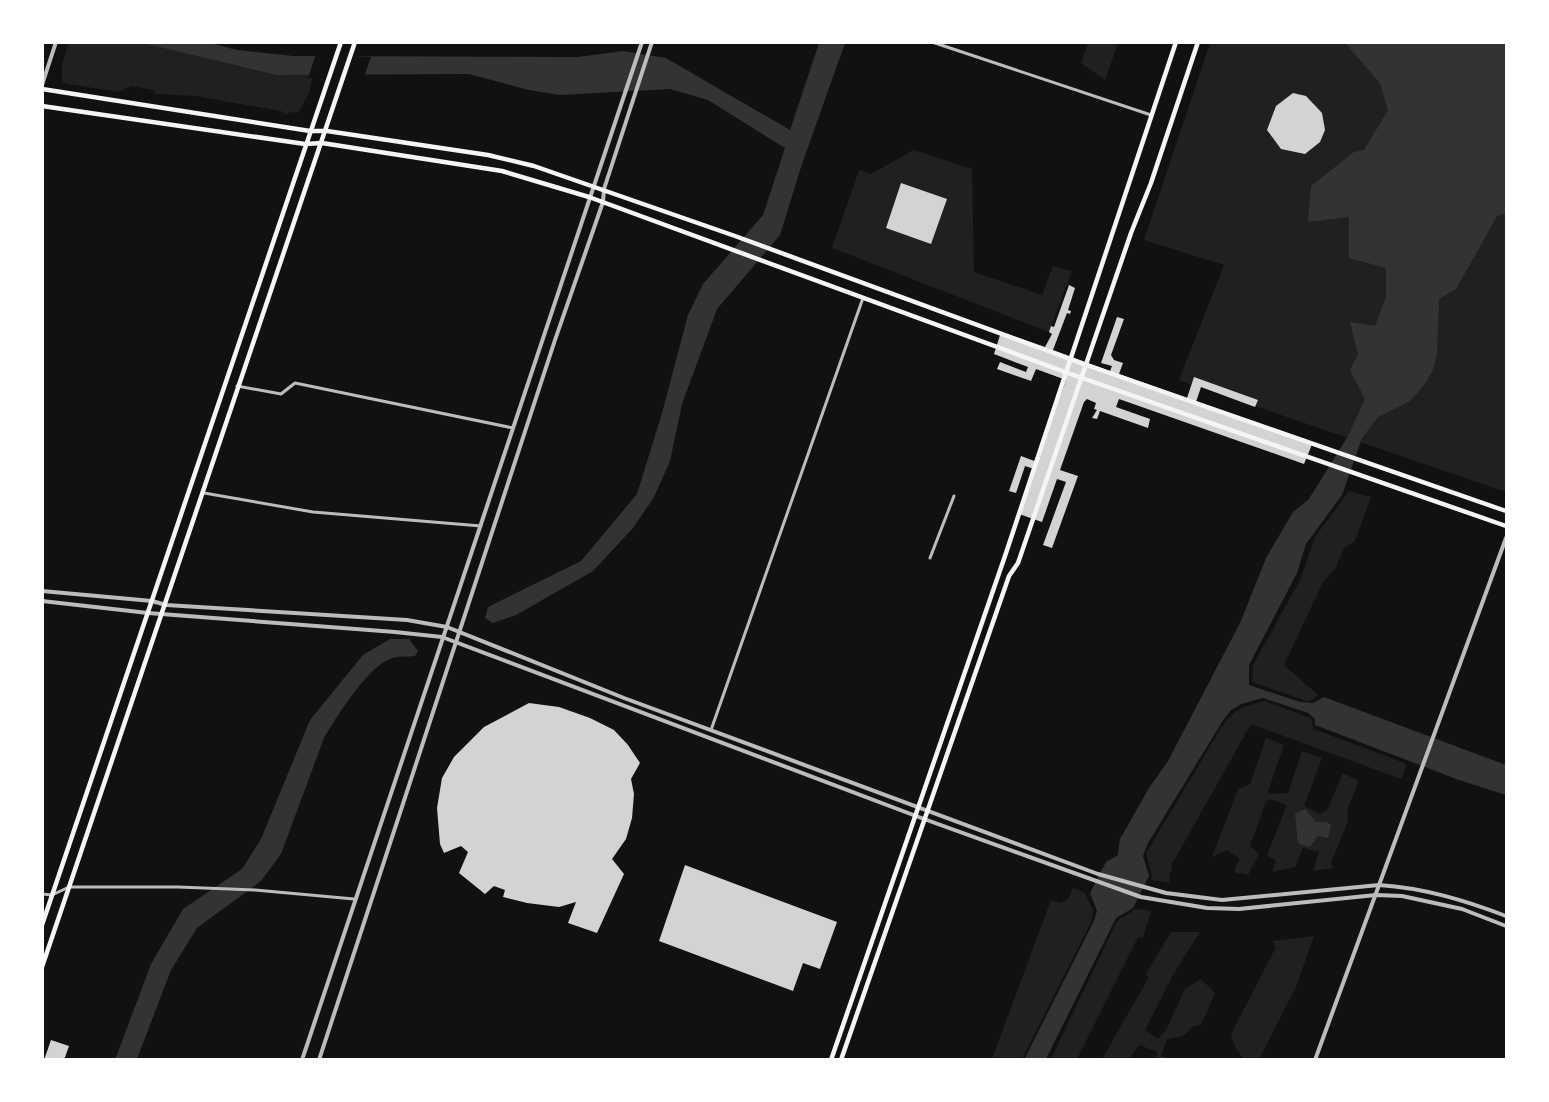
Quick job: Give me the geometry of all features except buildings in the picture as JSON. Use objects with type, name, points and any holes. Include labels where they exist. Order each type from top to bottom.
[{"type":"main road","points":[[42,925],[341,42]]},
{"type":"main road","points":[[42,967],[204,493],[237,386],[327,131],[355,42]]},
{"type":"main road","points":[[831,1060],[902,859],[918,807],[1005,556],[1176,42]]},
{"type":"main road","points":[[841,1060],[1009,576],[1018,563],[1131,233],[1152,183],[1198,42]]},
{"type":"main road","points":[[42,89],[310,131],[327,131],[488,155],[534,166],[780,252],[1070,360],[1506,511]]},
{"type":"main road","points":[[42,106],[305,144],[322,143],[502,170],[589,197],[1080,378],[1506,526]]},
{"type":"street","points":[[42,85],[56,42]]},
{"type":"street","points":[[302,1060],[354,899],[442,637],[447,628],[642,42]]},
{"type":"street","points":[[319,1060],[555,340],[603,202],[604,189],[652,42]]},
{"type":"street","points":[[932,42],[1151,115]]},
{"type":"street","points":[[711,730],[863,298]]},
{"type":"street","points":[[237,386],[280,394],[295,383],[513,428]]},
{"type":"street","points":[[204,493],[313,512],[480,526]]},
{"type":"street","points":[[930,558],[954,496]]},
{"type":"street","points":[[1315,1060],[1506,538]]},
{"type":"street","points":[[42,590],[152,601],[166,605],[407,620],[447,628],[624,698],[1098,874],[1144,888],[1190,897],[1222,900],[1379,885],[1404,887],[1457,897],[1506,916]]},
{"type":"street","points":[[42,602],[148,614],[442,637],[925,820],[1141,897],[1206,908],[1239,909],[1376,895],[1427,900],[1506,926]]},
{"type":"street","points":[[42,894],[52,895],[70,887],[212,888],[354,899]]},
{"type":"shaded area","points":[[69,42],[143,43],[313,75],[309,93],[298,113],[289,112],[286,115],[281,111],[195,96],[156,94],[154,90],[131,86],[119,92],[62,83],[62,64]]},
{"type":"shaded area","points":[[143,43],[210,43],[237,50],[293,56],[578,57],[623,51],[666,58],[790,130],[819,43],[845,43],[802,164],[780,235],[717,309],[682,404],[670,461],[654,497],[633,528],[593,571],[516,615],[493,623],[485,618],[488,607],[581,561],[637,494],[662,413],[688,315],[703,284],[763,215],[785,148],[708,100],[670,89],[559,95],[529,90],[469,74],[277,75]]},
{"type":"shaded area","points":[[1088,43],[1118,43],[1105,80],[1081,63]]},
{"type":"shaded area","points":[[1210,43],[1506,43],[1506,492],[1179,380],[1224,265],[1144,240]]},
{"type":"shaded area","points":[[1345,43],[1506,43],[1506,213],[1497,216],[1456,289],[1439,299],[1437,354],[1433,370],[1425,384],[1410,401],[1378,417],[1362,438],[1342,495],[1306,544],[1297,573],[1249,665],[1249,685],[1300,702],[1313,703],[1324,697],[1506,765],[1506,795],[1459,780],[1315,725],[1315,719],[1308,713],[1263,698],[1241,704],[1231,710],[1222,722],[1148,843],[1143,856],[1149,876],[1133,908],[1116,918],[1046,1059],[1024,1060],[1094,921],[1097,911],[1090,893],[1106,862],[1118,855],[1120,839],[1149,788],[1168,761],[1240,623],[1266,558],[1293,512],[1309,499],[1348,436],[1365,399],[1350,370],[1358,354],[1350,322],[1375,326],[1386,297],[1386,268],[1349,258],[1349,217],[1308,222],[1311,186],[1354,152],[1364,150],[1388,110],[1380,83]]},
{"type":"shaded area","points":[[914,150],[972,169],[974,272],[1042,295],[1053,266],[1072,271],[1049,332],[832,248],[859,170],[871,174]]},
{"type":"shaded area","points":[[1349,491],[1371,497],[1355,541],[1344,548],[1335,569],[1323,582],[1284,665],[1318,695],[1309,702],[1252,682],[1253,665],[1300,580],[1315,537]]},
{"type":"shaded area","points":[[390,639],[409,639],[418,651],[415,656],[395,657],[383,663],[363,681],[354,693],[324,738],[281,854],[261,881],[197,928],[171,970],[137,1059],[115,1060],[151,964],[183,909],[242,869],[261,839],[310,720],[363,655]]},
{"type":"shaded area","points":[[1264,701],[1311,718],[1314,729],[1407,764],[1401,779],[1251,724],[1172,864],[1169,883],[1151,880],[1152,876],[1146,853],[1221,728],[1235,712]]},
{"type":"shaded area","points":[[1266,738],[1284,745],[1267,794],[1288,793],[1302,751],[1322,758],[1304,806],[1320,814],[1327,810],[1343,773],[1359,781],[1347,810],[1348,821],[1331,863],[1333,868],[1313,871],[1319,852],[1303,848],[1295,867],[1272,872],[1276,861],[1267,855],[1287,805],[1270,799],[1266,802],[1250,846],[1259,854],[1248,875],[1234,872],[1239,858],[1227,850],[1212,857],[1238,789],[1250,784]]},
{"type":"shaded area","points":[[1305,809],[1316,822],[1326,822],[1331,825],[1328,838],[1318,836],[1310,847],[1298,843],[1295,814]]},
{"type":"shaded area","points":[[1073,888],[1085,893],[1093,910],[1091,922],[1022,1059],[992,1059],[1051,900],[1061,903],[1068,899]]},
{"type":"shaded area","points":[[1136,909],[1151,911],[1143,938],[1138,937],[1077,1059],[1051,1059],[1117,921]]},
{"type":"shaded area","points":[[1171,932],[1200,932],[1174,973],[1145,1030],[1158,1039],[1166,1030],[1185,989],[1201,979],[1215,993],[1201,1025],[1193,1026],[1184,1036],[1167,1039],[1161,1056],[1175,1059],[1155,1059],[1158,1052],[1139,1045],[1130,1059],[1102,1059],[1149,977],[1146,974]]},
{"type":"shaded area","points":[[1314,936],[1296,987],[1259,1059],[1243,1059],[1233,1043],[1231,1034],[1276,947],[1272,941]]},
{"type":"pier","points":[[316,54],[371,57],[364,77],[308,78]]}]
